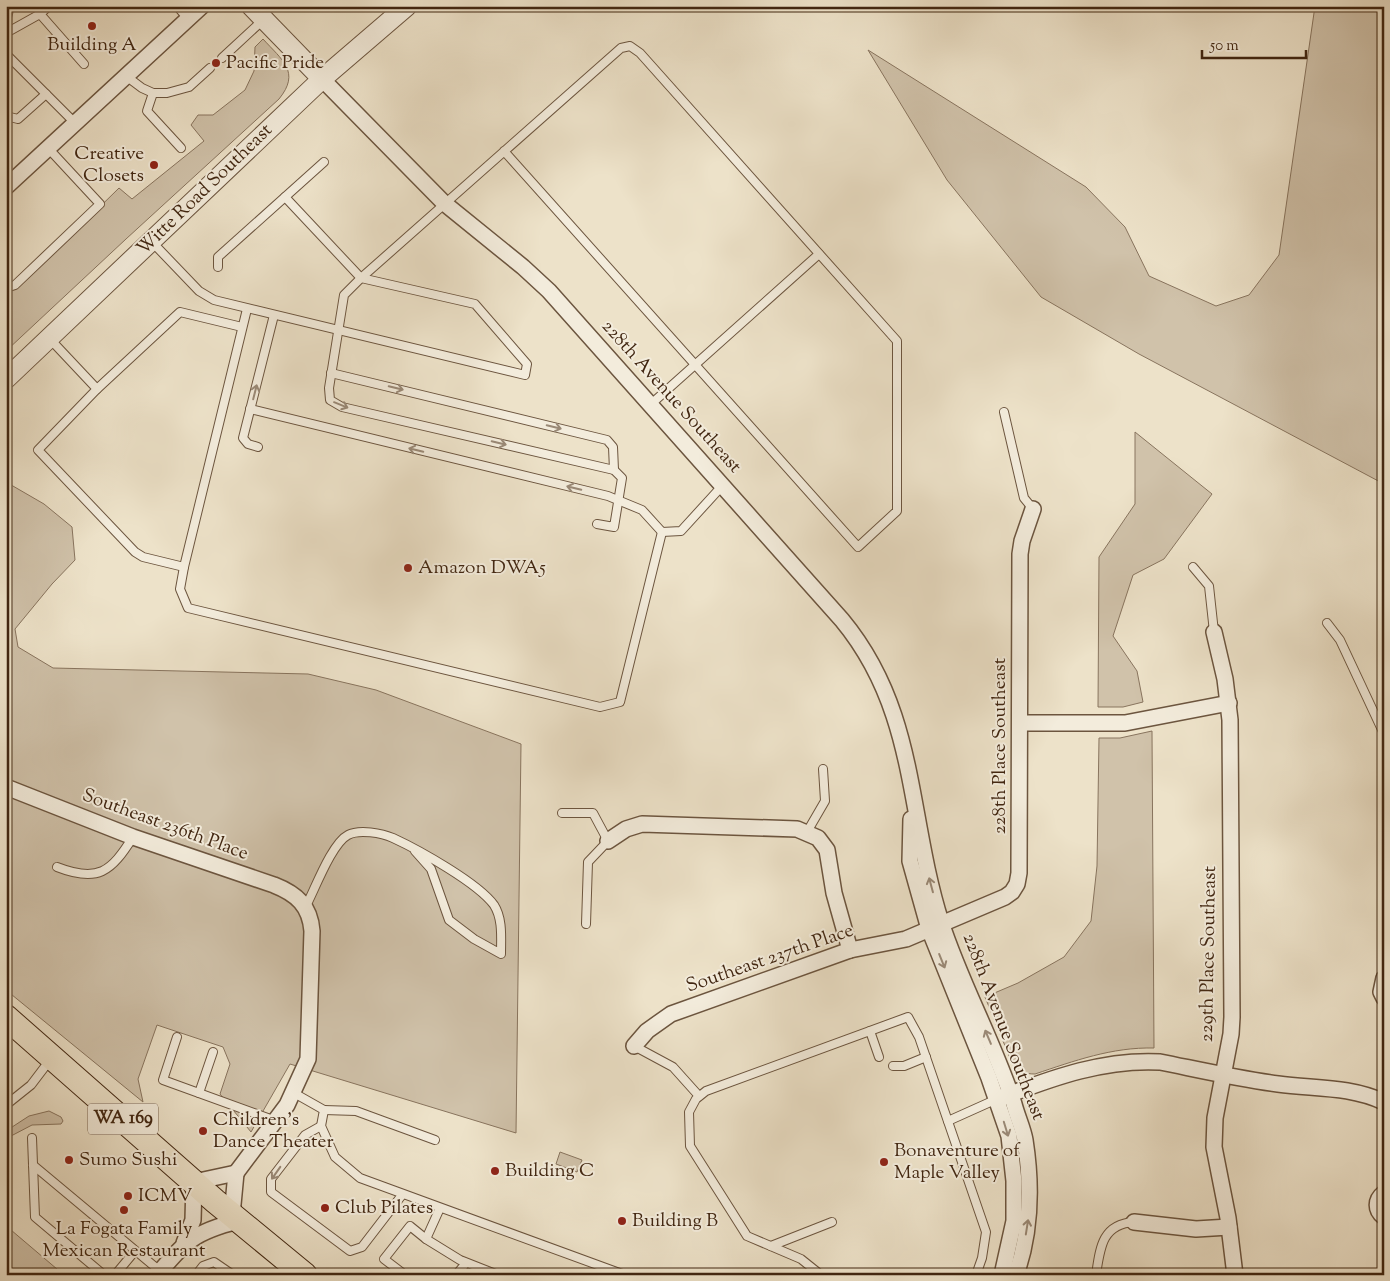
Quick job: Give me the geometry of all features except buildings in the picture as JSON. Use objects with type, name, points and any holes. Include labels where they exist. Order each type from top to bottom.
[{"type":"main road","name":"WA 169","points":[[6,1017],[235,1218],[304,1275]]},
{"type":"street","points":[[6,187],[202,6]]},
{"type":"street","name":"Witte Road Southeast","points":[[6,379],[322,79],[407,6]]},
{"type":"street","points":[[254,10],[322,79]]},
{"type":"street","name":"228th Avenue Southeast","points":[[322,79],[444,203],[523,267],[549,291],[724,485],[863,646],[886,690],[896,717],[906,755],[935,926],[1004,1097],[1024,1138],[1029,1175],[1028,1220],[1021,1260],[1016,1275]]},
{"type":"street","name":"228th Place Southeast","points":[[935,926],[994,903],[1012,892],[1019,873],[1020,554],[1033,509]]},
{"type":"street","name":"229th Place Southeast","points":[[1214,632],[1229,703],[1232,1017],[1231,1034],[1215,1118],[1214,1147],[1229,1226],[1235,1275]]},
{"type":"street","points":[[1020,723],[1125,723],[1229,703]]},
{"type":"street","name":"Southeast 236th Place","points":[[6,787],[133,837],[288,890],[306,906]]},
{"type":"street","points":[[608,842],[626,829],[642,824],[797,829],[807,832],[818,838],[827,850],[834,893],[850,950]]},
{"type":"street","points":[[158,1273],[184,1243],[203,1232],[235,1218],[236,1173],[276,1121],[294,1093],[308,1059],[312,931],[311,919],[306,906]]},
{"type":"street","name":"Southeast 237th Place","points":[[634,1046],[646,1031],[671,1014],[850,950],[892,943],[935,926]]},
{"type":"street","points":[[1384,978],[1381,992],[1384,998]]},
{"type":"street","points":[[1004,1097],[1090,1067],[1121,1062],[1160,1062],[1277,1084],[1358,1092],[1384,1102]]},
{"type":"street","name":"228th Avenue Southeast","points":[[1002,1275],[1014,1220],[1014,1181],[1004,1097]]},
{"type":"street","points":[[184,1243],[193,1220],[194,1182],[236,1173]]},
{"type":"street","points":[[1384,1193],[1377,1203],[1377,1209],[1384,1217]]},
{"type":"street","points":[[1134,1222],[1196,1230],[1229,1226]]},
{"type":"lane","points":[[6,21],[10,6]]},
{"type":"lane","points":[[6,33],[40,14],[49,6]]},
{"type":"lane","points":[[177,6],[188,19]]},
{"type":"lane","points":[[222,58],[254,10]]},
{"type":"lane","points":[[40,14],[84,64]]},
{"type":"lane","points":[[504,151],[858,547],[897,511],[897,341],[640,53],[630,46],[620,48],[444,203],[361,278],[344,296],[331,372],[330,400],[342,407],[614,470],[622,478],[620,503],[614,527],[597,524]]},
{"type":"lane","points":[[6,54],[76,122]]},
{"type":"lane","points":[[126,76],[142,88],[153,93],[167,92],[188,88],[210,68]]},
{"type":"lane","points":[[153,93],[147,111],[181,148]]},
{"type":"lane","points":[[6,116],[18,119],[46,94]]},
{"type":"lane","points":[[6,288],[15,285],[100,204],[48,148]]},
{"type":"lane","points":[[218,268],[218,257],[324,162]]},
{"type":"lane","points":[[151,241],[207,298],[525,375],[527,364],[475,304],[361,278],[285,197]]},
{"type":"lane","points":[[650,405],[694,363],[819,254]]},
{"type":"lane","points":[[247,308],[184,567],[180,590],[188,608],[600,707],[620,702],[662,532]]},
{"type":"lane","points":[[184,567],[143,557],[135,552],[38,450],[97,389],[180,312],[242,327]]},
{"type":"lane","points":[[258,447],[248,444],[243,438],[274,315]]},
{"type":"lane","points":[[49,338],[97,389]]},
{"type":"lane","points":[[331,372],[606,440],[613,447],[614,470]]},
{"type":"lane","points":[[250,410],[608,496],[620,503],[642,510],[662,532],[681,532],[724,485]]},
{"type":"lane","points":[[1004,412],[1024,498],[1033,509]]},
{"type":"lane","points":[[1193,567],[1209,586],[1214,632]]},
{"type":"lane","points":[[1327,623],[1340,640],[1384,734]]},
{"type":"lane","points":[[807,832],[825,801],[823,769]]},
{"type":"lane","points":[[562,813],[593,813],[608,842],[588,862],[586,924]]},
{"type":"lane","points":[[306,906],[334,848],[348,835],[359,832],[391,837],[464,879],[481,891],[494,907],[500,920],[501,954],[474,939],[449,920],[430,869],[415,851]]},
{"type":"lane","points":[[57,867],[89,876],[100,874],[117,862],[133,837]]},
{"type":"lane","points":[[821,1275],[801,1259],[747,1236],[690,1146],[689,1112],[699,1096],[706,1091],[908,1017],[926,1057],[986,1232],[982,1258],[976,1275]]},
{"type":"lane","points":[[870,1031],[879,1057]]},
{"type":"lane","points":[[177,1037],[162,1080],[276,1121]]},
{"type":"lane","points":[[634,1046],[673,1067],[699,1096]]},
{"type":"lane","points":[[200,1093],[213,1052]]},
{"type":"lane","points":[[6,1105],[31,1084],[52,1057]]},
{"type":"lane","points":[[893,1066],[904,1066],[926,1057]]},
{"type":"lane","points":[[294,1093],[324,1110],[356,1111],[435,1140]]},
{"type":"lane","points":[[948,1121],[1004,1097]]},
{"type":"lane","points":[[324,1110],[321,1126],[335,1158],[360,1178],[402,1195],[625,1275]]},
{"type":"lane","points":[[321,1126],[304,1135],[271,1179],[271,1192],[350,1251],[362,1247],[402,1195]]},
{"type":"lane","points":[[32,1138],[36,1217],[104,1275]]},
{"type":"lane","points":[[33,1165],[135,1251],[158,1273]]},
{"type":"lane","points":[[426,1239],[440,1208]]},
{"type":"lane","points":[[771,1246],[832,1222]]},
{"type":"lane","points":[[1096,1275],[1103,1240],[1112,1228],[1122,1223],[1134,1222]]},
{"type":"lane","points":[[405,1275],[384,1259],[410,1226],[426,1239],[466,1262],[498,1275]]},
{"type":"lane","points":[[115,1275],[135,1251]]},
{"type":"lane","points":[[196,1275],[204,1266],[214,1262],[233,1275]]},
{"type":"lane","points":[[456,1275],[466,1262]]},
{"type":"shaded area","points":[[1315,6],[1384,6],[1384,484],[1139,354],[1041,297],[947,180],[868,50],[1086,187],[1125,227],[1149,276],[1216,306],[1249,295],[1279,255]]},
{"type":"shaded area","points":[[263,39],[282,60],[289,74],[285,90],[279,99],[6,351],[6,291],[16,289],[119,188],[132,199],[204,141],[191,125],[198,115],[213,115],[245,90],[254,71],[255,47]]},
{"type":"shaded area","points":[[1135,432],[1212,494],[1164,559],[1133,575],[1113,636],[1137,671],[1143,702],[1123,707],[1098,707],[1099,557],[1135,504]]},
{"type":"shaded area","points":[[6,482],[44,504],[72,527],[75,560],[52,584],[15,629],[18,647],[53,668],[308,674],[376,690],[521,744],[516,1133],[290,1064],[251,1132],[220,1094],[230,1064],[223,1047],[157,1025],[138,1079],[143,1102],[6,990]]},
{"type":"shaded area","points":[[1152,731],[1154,1048],[1108,1052],[1035,1074],[1025,1073],[1012,1063],[985,997],[1018,983],[1064,957],[1091,921],[1097,866],[1099,738],[1120,738]]},
{"type":"shaded area","points":[[49,1111],[61,1117],[63,1121],[61,1124],[32,1125],[11,1136],[8,1144],[6,1207],[6,1131],[29,1116]]},
{"type":"shaded area","points":[[560,1152],[582,1160],[577,1172],[556,1164]]},
{"type":"shaded area","points":[[6,1219],[11,1230],[64,1275],[6,1275]]},
{"type":"place","name":"Building A","points":[[92,26]]},
{"type":"place","name":"Pacific Pride","points":[[216,63]]},
{"type":"place","name":"Creative Closets","points":[[154,165]]},
{"type":"place","name":"Amazon DWA5","points":[[408,568]]},
{"type":"place","name":"Children's Dance Theater","points":[[203,1131]]},
{"type":"place","name":"Sumo Sushi","points":[[69,1160]]},
{"type":"place","name":"Bonaventure of Maple Valley","points":[[884,1162]]},
{"type":"place","name":"Building C","points":[[495,1171]]},
{"type":"place","name":"ICMV","points":[[128,1196]]},
{"type":"place","name":"Club Pilates","points":[[325,1208]]},
{"type":"place","name":"La Fogata Family Mexican Restaurant","points":[[124,1210]]},
{"type":"place","name":"Building B","points":[[622,1221]]}]
